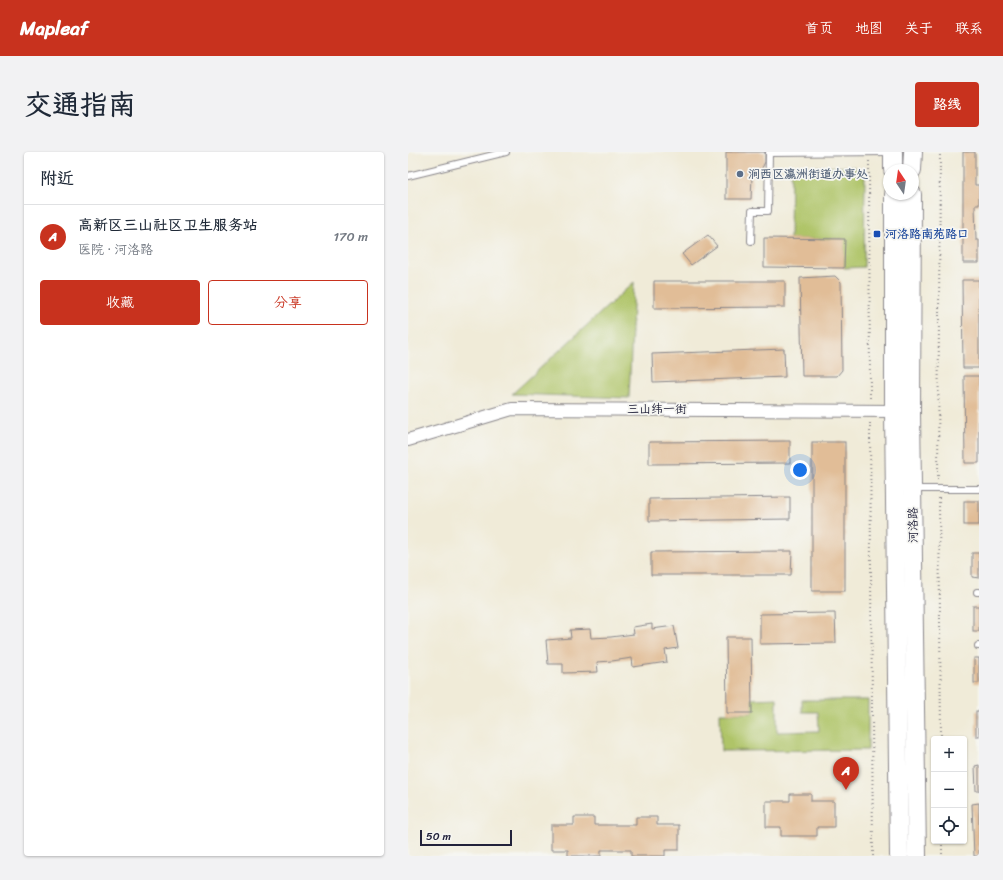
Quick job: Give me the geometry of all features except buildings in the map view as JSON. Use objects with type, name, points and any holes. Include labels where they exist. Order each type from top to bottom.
[{"type":"main road","points":[[894,152],[894,164]]},
{"type":"main road","points":[[912,152],[912,164]]},
{"type":"main road","name":"河洛路","points":[[894,200],[902,411],[912,489],[917,856]]},
{"type":"main road","name":"河洛路","points":[[899,856],[902,411],[912,200]]},
{"type":"street","name":"三山纬一街","points":[[408,440],[512,409],[902,411]]},
{"type":"lane","points":[[408,176],[506,152]]},
{"type":"lane","points":[[751,242],[752,211],[768,211],[769,153],[894,152]]},
{"type":"lane","points":[[912,489],[979,489]]},
{"type":"path","points":[[940,152],[938,489],[941,736]]},
{"type":"path","points":[[869,153],[873,856]]},
{"type":"path","points":[[942,844],[942,856]]},
{"type":"green space","points":[[791,167],[855,167],[856,175],[865,175],[864,267],[844,268],[844,239],[790,239]]},
{"type":"green space","points":[[634,282],[629,398],[512,394]]},
{"type":"green space","points":[[777,698],[777,732],[819,731],[818,712],[802,712],[802,700],[868,700],[868,750],[721,751],[720,713],[752,713],[752,699]]},
{"type":"place","name":"涧西区瀛洲街道办事处","points":[[740,174]]},
{"type":"place","name":"河洛路南苑路口","points":[[877,234]]},
{"type":"place","name":"高新区三山社区卫生服务站","points":[[846,790]]}]
